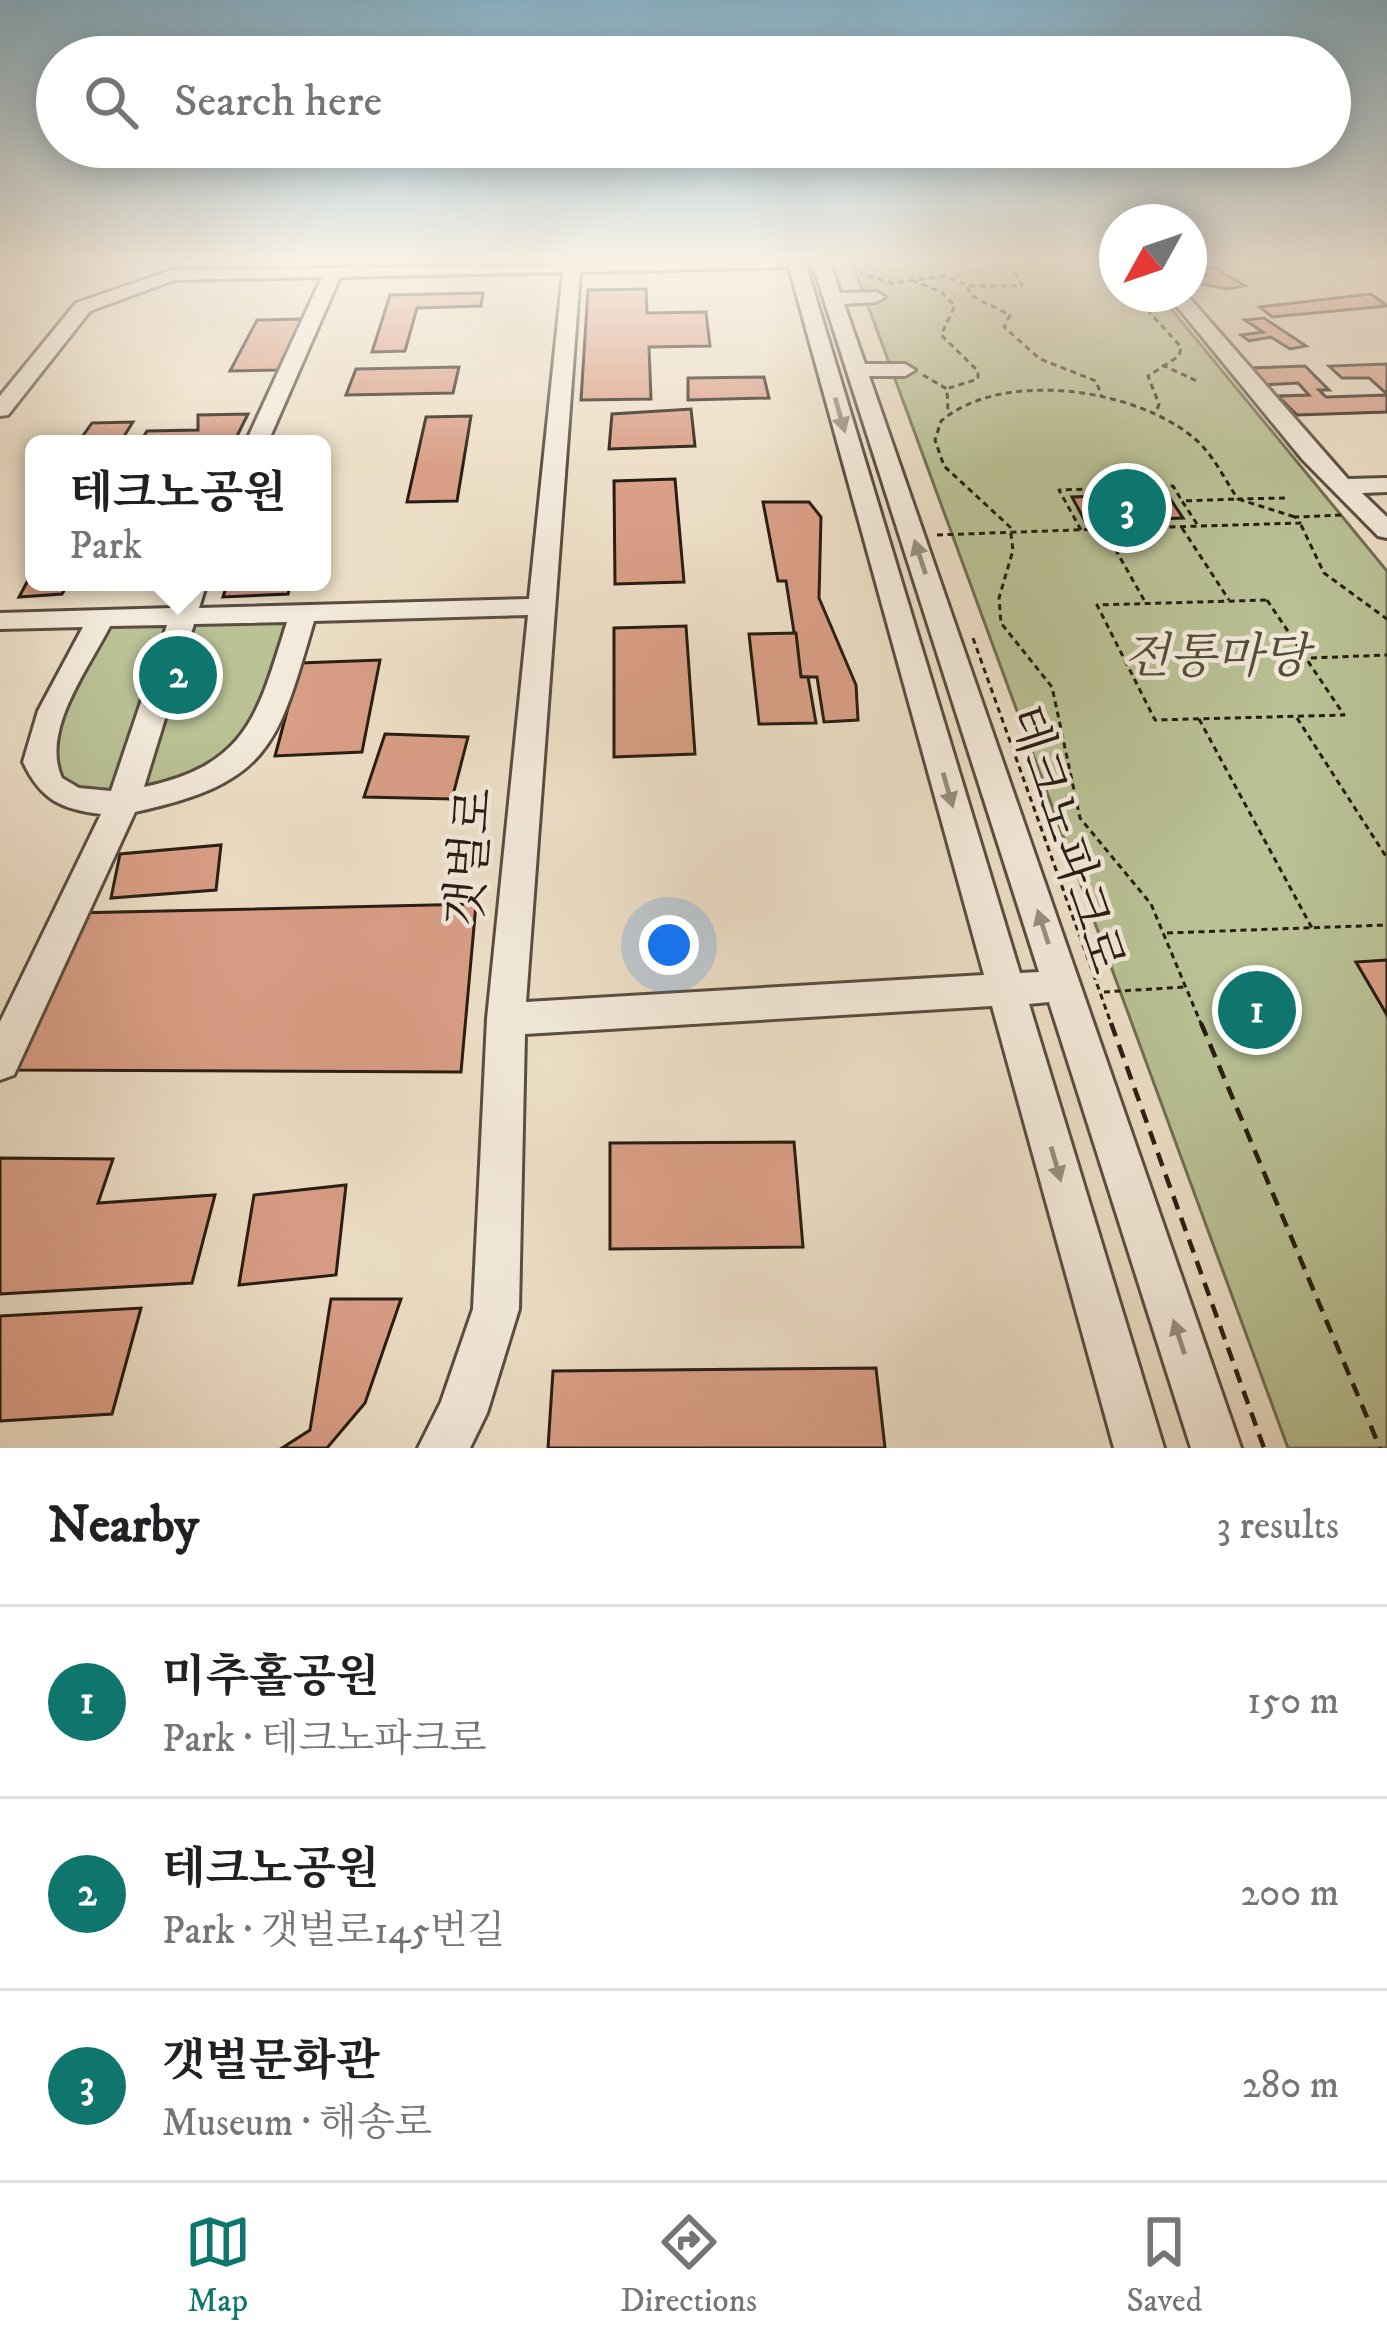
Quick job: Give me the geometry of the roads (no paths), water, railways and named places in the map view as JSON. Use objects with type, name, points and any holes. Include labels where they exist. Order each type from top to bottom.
[{"type":"street","points":[[0,410],[65,330]]},
{"type":"street","points":[[260,435],[307,330]]},
{"type":"street","name":"갯벌로","points":[[443,1448],[462,1413],[496,1309],[506,1018],[566,330]]},
{"type":"street","name":"테크노파크로","points":[[814,330],[1139,1448]]},
{"type":"street","name":"테크노파크로","points":[[847,330],[1216,1448]]},
{"type":"street","points":[[1206,330],[1311,454],[1348,486],[1387,531]]},
{"type":"street","points":[[858,370],[915,373]]},
{"type":"street","points":[[1348,486],[1387,485]]},
{"type":"street","points":[[0,1063],[124,802],[190,591]]},
{"type":"street","points":[[0,620],[540,608]]},
{"type":"street","points":[[101,618],[44,736],[38,759],[46,781],[70,797],[124,802],[185,789],[242,758],[264,732],[303,614]]},
{"type":"street","points":[[506,1018],[1063,986]]},
{"type":"place","name":"갯벌문화관","points":[[1127,508]]},
{"type":"place","name":"테크노공원","points":[[178,675]]},
{"type":"place","name":"미추홀공원","points":[[1257,1010]]},
{"type":"park label","name":"전통마당","points":[[1216,658]]}]
